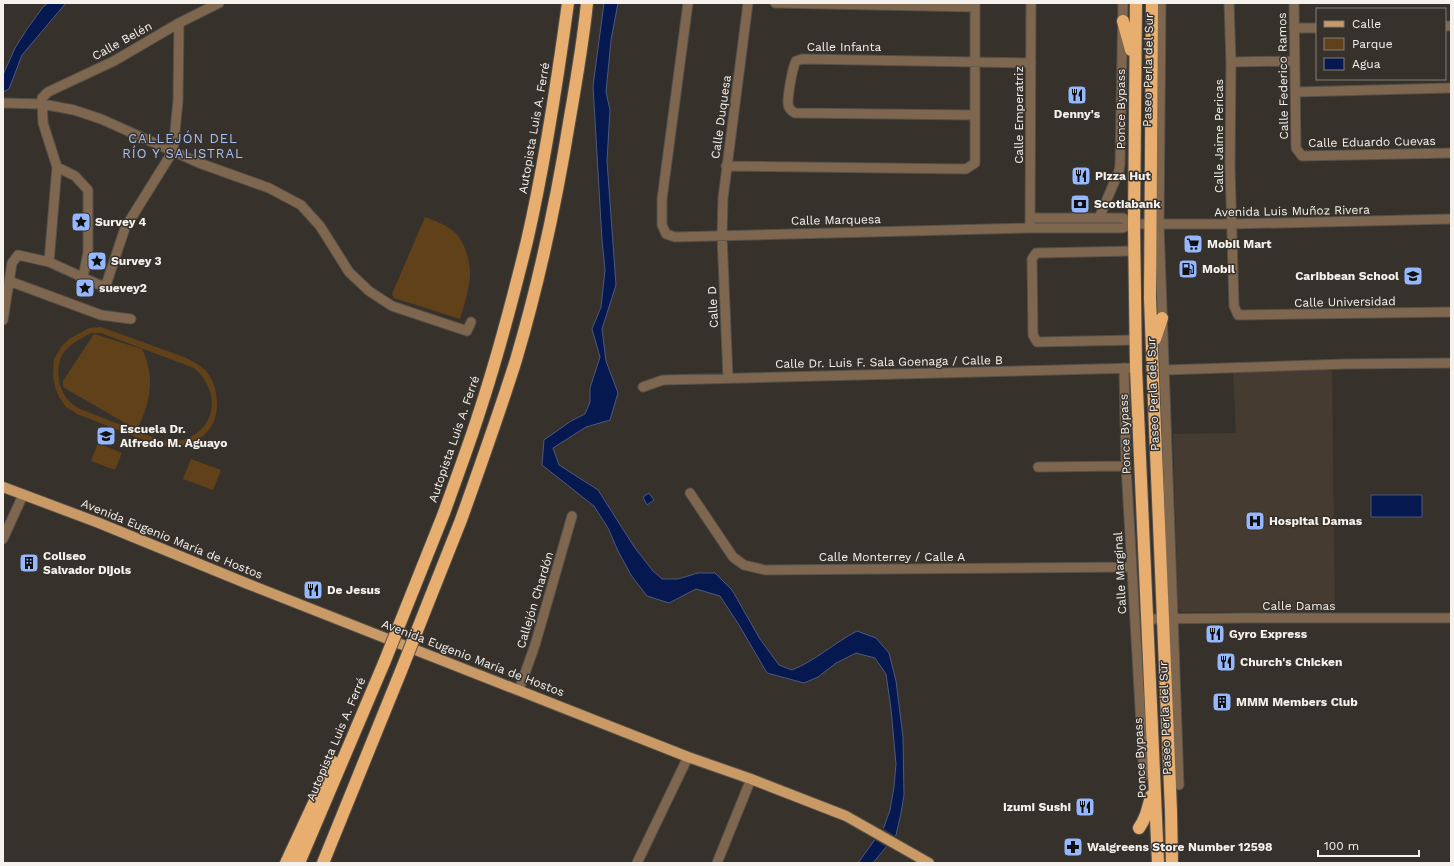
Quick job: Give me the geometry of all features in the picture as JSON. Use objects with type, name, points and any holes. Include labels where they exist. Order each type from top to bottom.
[{"type":"highway","name":"Autopista Luis A. Ferré","points":[[299,863],[384,663],[444,513],[498,353],[527,241],[540,181],[568,3]]},
{"type":"highway","points":[[323,863],[461,520],[496,422],[516,359],[560,181],[575,93],[587,3]]},
{"type":"highway","name":"Ponce Bypass","points":[[1136,3],[1134,224],[1136,368],[1147,620],[1149,778],[1158,863]]},
{"type":"highway","points":[[1152,3],[1154,225],[1152,348],[1168,619],[1172,863]]},
{"type":"highway","points":[[1123,21],[1129,42],[1135,76]]},
{"type":"highway","points":[[1152,348],[1162,318]]},
{"type":"highway","points":[[286,863],[334,760],[348,748]]},
{"type":"highway","points":[[1139,828],[1144,822],[1147,813],[1149,778]]},
{"type":"highway","points":[[1171,811],[1179,785]]},
{"type":"main road","name":"Avenida Eugenio María de Hostos","points":[[3,487],[100,523],[248,584],[688,756],[846,816],[929,863]]},
{"type":"street","name":"Calle Belén","points":[[42,104],[42,98],[48,92],[114,61],[179,23],[219,3]]},
{"type":"street","name":"Calle Marquesa","points":[[688,3],[662,199],[662,225],[666,234],[675,237],[1030,223],[1065,218],[1123,218],[1134,224]]},
{"type":"street","name":"Calle Duquesa","points":[[722,235],[722,198],[748,3]]},
{"type":"street","points":[[726,166],[966,169],[975,163],[975,5],[775,3]]},
{"type":"street","name":"Calle Emperatriz","points":[[1030,223],[1031,3]]},
{"type":"street","points":[[1099,218],[1119,171],[1120,164],[1123,3]]},
{"type":"street","name":"Paseo Perla del Sur","points":[[1161,3],[1154,225],[1162,318],[1168,619],[1179,785]]},
{"type":"street","name":"Calle Jaime Pericas","points":[[1229,3],[1231,62],[1230,166],[1234,306],[1238,315]]},
{"type":"street","name":"Calle Federico Ramos","points":[[1294,3],[1296,148]]},
{"type":"street","points":[[3,320],[5,293],[12,263],[18,255],[49,262],[102,286],[106,285],[125,228],[173,151],[178,100],[179,23]]},
{"type":"street","points":[[1294,28],[1316,28]]},
{"type":"street","name":"Calle Infanta","points":[[974,115],[795,113],[791,111],[788,104],[793,67],[796,61],[802,58],[1031,62]]},
{"type":"street","points":[[1231,62],[1295,61]]},
{"type":"street","points":[[1295,92],[1451,88]]},
{"type":"street","points":[[3,104],[42,104],[74,110],[100,119],[198,163],[269,188],[301,205],[320,226],[349,272],[369,291],[392,306],[466,331],[471,322]]},
{"type":"street","points":[[42,104],[43,123],[58,167],[49,262]]},
{"type":"street","name":"Calle Eduardo Cuevas","points":[[1296,148],[1302,156],[1451,153]]},
{"type":"street","points":[[58,167],[75,176],[88,190],[88,252],[83,277]]},
{"type":"street","points":[[1064,228],[1065,218]]},
{"type":"street","name":"Avenida Luis Muñoz Rivera","points":[[1134,224],[1232,224],[1451,219]]},
{"type":"street","name":"Calle Marquesa","points":[[1030,223],[1064,228],[1122,228],[1134,224]]},
{"type":"street","name":"Calle D","points":[[722,235],[728,378]]},
{"type":"street","points":[[1135,251],[1036,253],[1032,259],[1033,335],[1037,342],[1136,340]]},
{"type":"street","points":[[9,281],[101,315],[131,319]]},
{"type":"street","name":"Calle Universidad","points":[[1238,315],[1451,312]]},
{"type":"street","points":[[1164,370],[1353,364],[1451,363]]},
{"type":"street","name":"Calle Marginal","points":[[1124,368],[1126,466],[1132,567],[1149,778]]},
{"type":"street","name":"Calle Dr. Luis F. Sala Goenaga / Calle B","points":[[643,387],[663,380],[1136,368]]},
{"type":"street","points":[[1038,467],[1126,466]]},
{"type":"street","name":"Calle Monterrey / Calle A","points":[[690,493],[733,557],[744,565],[765,570],[1132,567]]},
{"type":"street","points":[[3,540],[23,495]]},
{"type":"street","name":"Callejón Chardón","points":[[519,690],[535,645],[572,516]]},
{"type":"street","name":"Calle Damas","points":[[1147,620],[1243,618],[1451,618]]},
{"type":"street","points":[[637,863],[688,756]]},
{"type":"street","points":[[717,863],[751,779]]},
{"type":"shaded area","name":"Hospital Damas","points":[[1233,371],[1332,371],[1335,611],[1181,612],[1178,607],[1173,434],[1236,433]]},
{"type":"green space","points":[[425,217],[443,225],[457,234],[466,251],[470,276],[460,319],[394,298],[392,294]]},
{"type":"green space","points":[[101,327],[184,357],[196,363],[205,370],[216,391],[217,404],[216,416],[206,433],[199,439],[190,443],[159,446],[77,414],[66,407],[59,397],[55,387],[53,375],[54,359],[61,347],[69,339],[89,328]],"holes":[[[91,333],[101,333],[194,368],[208,386],[211,397],[212,407],[204,426],[196,433],[182,440],[160,440],[80,409],[71,403],[62,391],[58,377],[59,363],[65,351],[74,343]]]},
{"type":"green space","points":[[94,334],[142,349],[149,370],[150,390],[142,420],[137,430],[63,387],[63,381]]},
{"type":"green space","points":[[98,443],[122,453],[115,470],[91,461]]},
{"type":"green space","points":[[191,459],[221,470],[213,490],[183,479]]},
{"type":"water","points":[[48,3],[66,3],[22,55],[9,89],[3,92],[3,75],[15,48],[43,7]]},
{"type":"water","points":[[604,3],[618,3],[611,40],[606,92],[610,110],[607,161],[616,285],[602,329],[606,361],[618,393],[610,420],[586,427],[553,448],[559,465],[598,490],[635,548],[653,571],[662,579],[678,579],[698,573],[715,573],[732,590],[760,639],[779,665],[792,670],[809,662],[857,631],[876,638],[889,653],[896,681],[903,737],[904,795],[896,835],[873,863],[858,863],[884,827],[890,810],[896,764],[886,674],[875,658],[856,653],[836,663],[818,677],[804,683],[767,673],[720,596],[696,589],[669,603],[647,596],[631,575],[608,528],[594,506],[542,465],[544,440],[571,421],[585,414],[590,402],[590,388],[600,357],[592,329],[601,307],[605,270],[593,86]]},
{"type":"water","points":[[649,493],[654,500],[647,505],[643,497]]},
{"type":"water","points":[[1371,495],[1422,495],[1422,517],[1371,517]]},
{"type":"pier","points":[[881,827],[897,837],[888,848],[873,839]]},
{"type":"place","name":"Denny's","points":[[1077,95]]},
{"type":"place","name":"Pizza Hut","points":[[1081,176]]},
{"type":"place","name":"Scotiabank","points":[[1080,204]]},
{"type":"place","name":"Survey 4","points":[[81,222]]},
{"type":"place","name":"Mobil Mart","points":[[1193,244]]},
{"type":"place","name":"Survey 3","points":[[97,261]]},
{"type":"place","name":"Mobil","points":[[1188,269]]},
{"type":"place","name":"Caribbean School","points":[[1413,276]]},
{"type":"place","name":"suevey2","points":[[85,288]]},
{"type":"place","name":"Escuela Dr. Alfredo M. Aguayo","points":[[106,436]]},
{"type":"place","name":"Hospital Damas","points":[[1255,521]]},
{"type":"place","name":"Coliseo Salvador Dijols","points":[[29,563]]},
{"type":"place","name":"De Jesus","points":[[313,590]]},
{"type":"place","name":"Gyro Express","points":[[1215,634]]},
{"type":"place","name":"Church's Chicken","points":[[1226,662]]},
{"type":"place","name":"MMM Members Club","points":[[1222,702]]},
{"type":"place","name":"Izumi Sushi","points":[[1085,807]]},
{"type":"place","name":"Walgreens Store Number 12598","points":[[1073,847]]},
{"type":"district","name":"CALLEJÓN DEL RÍO Y SALISTRAL","points":[[183,146]]}]
